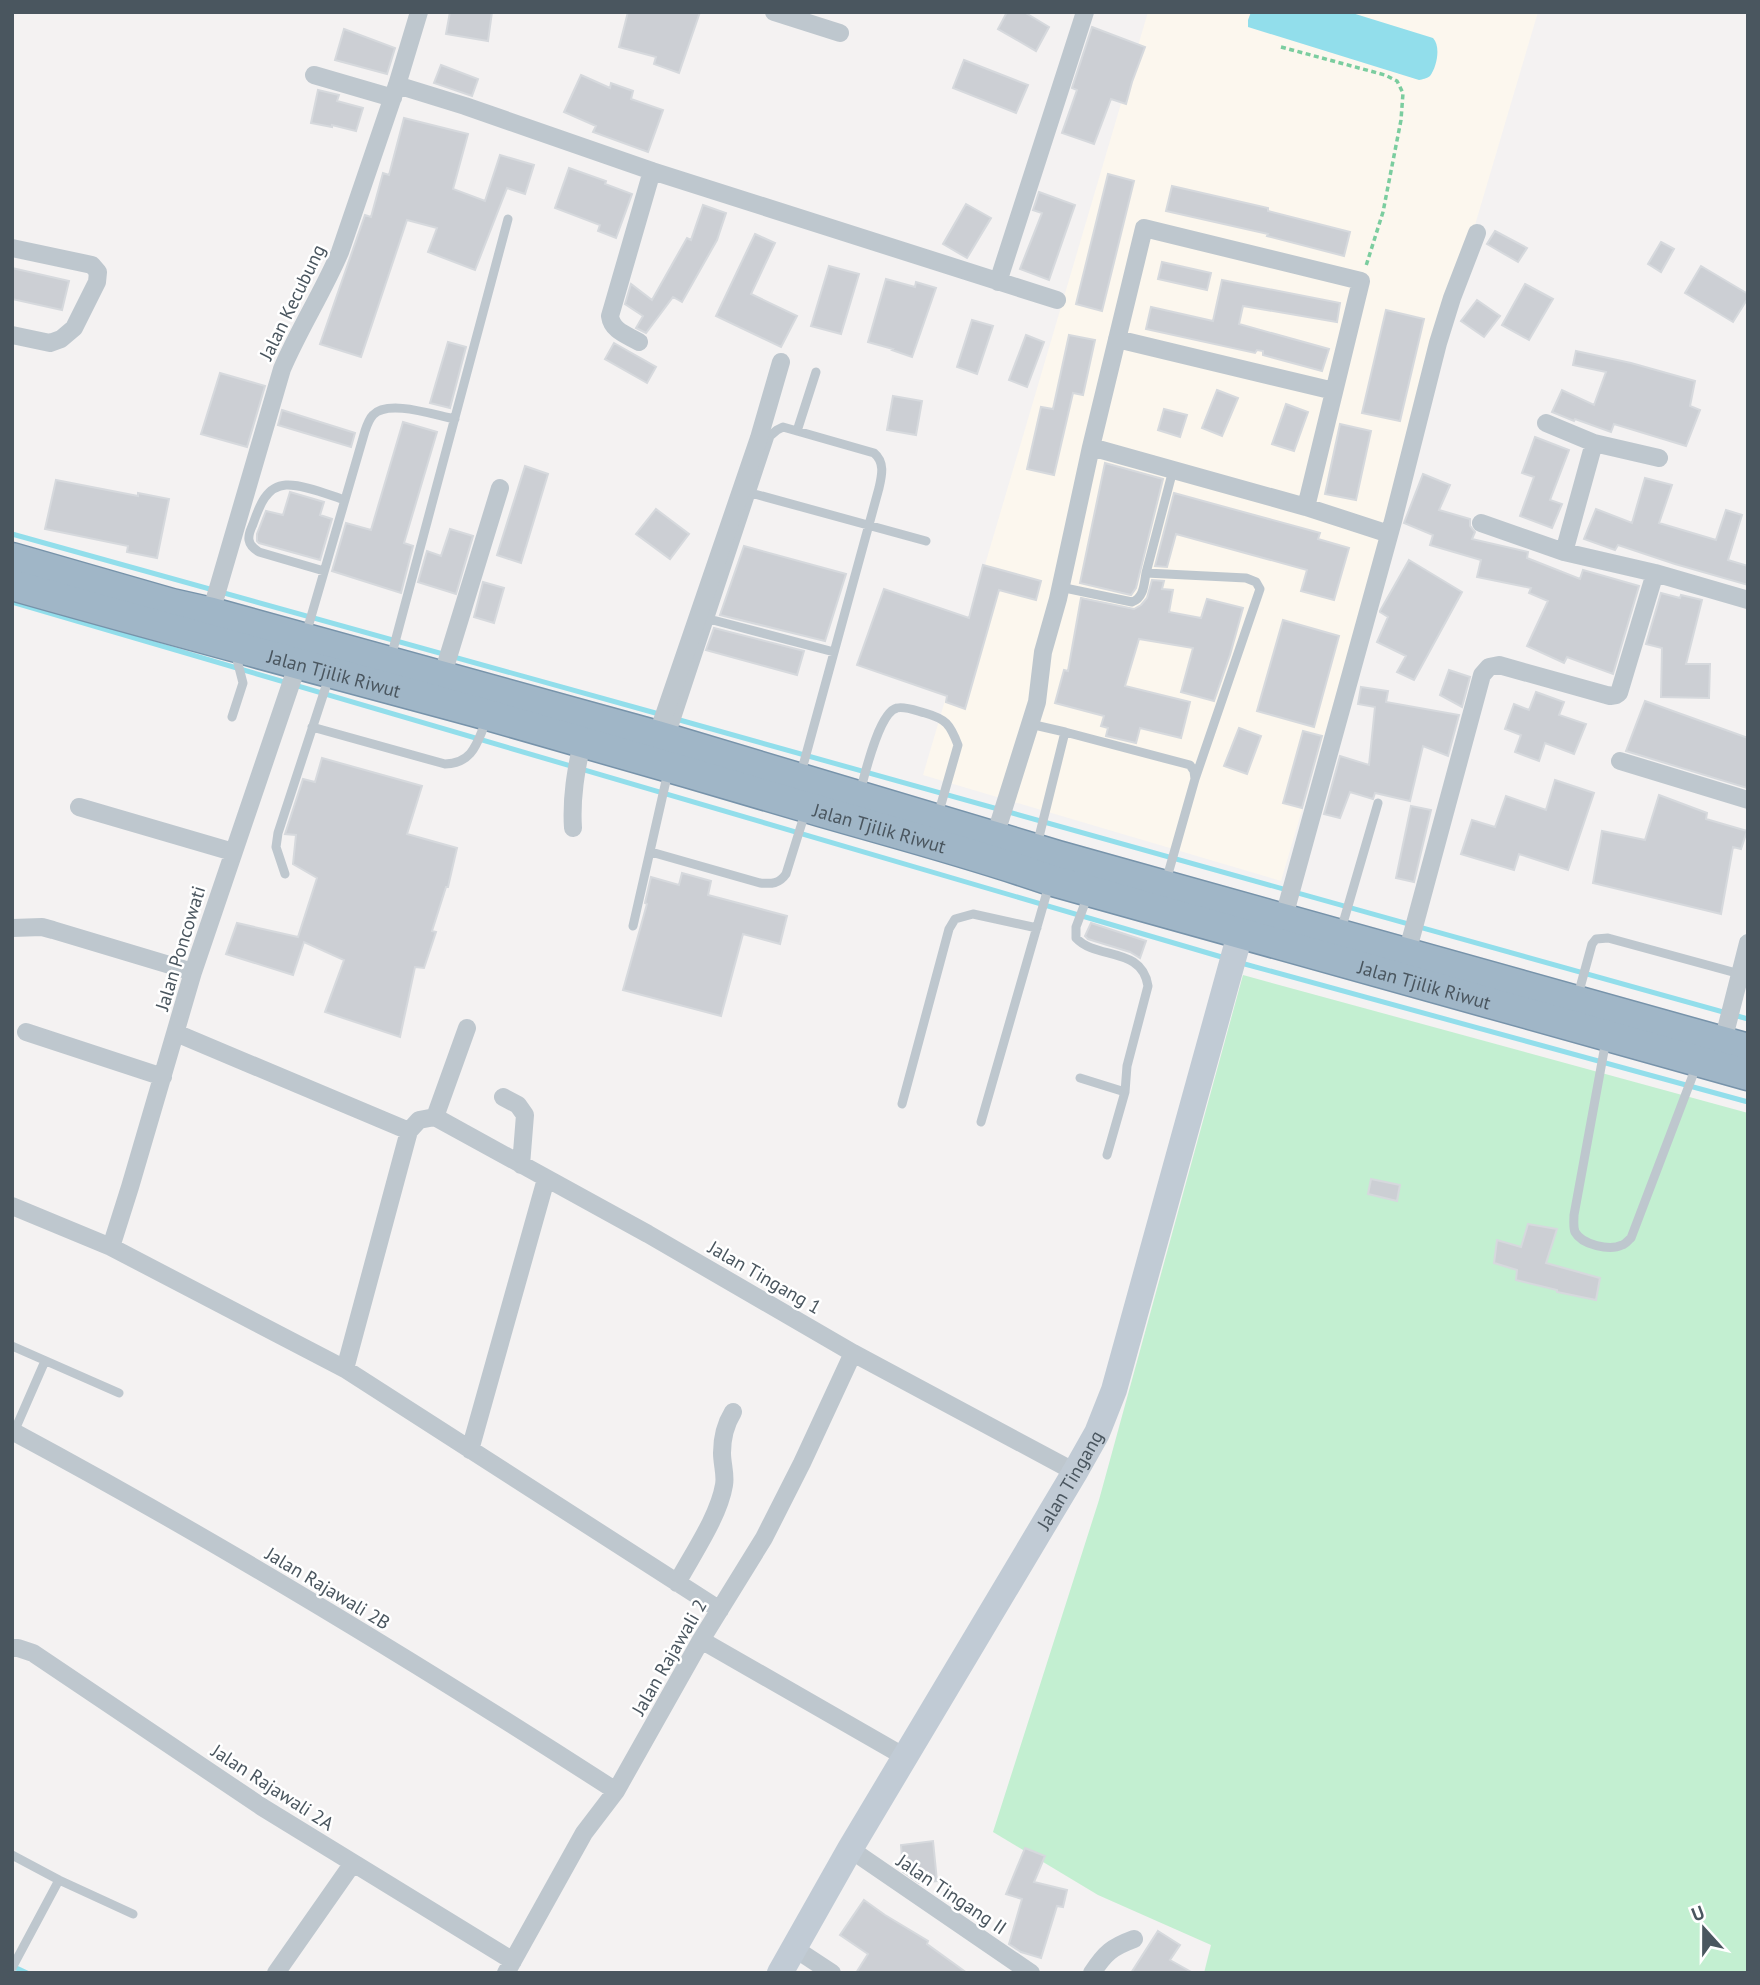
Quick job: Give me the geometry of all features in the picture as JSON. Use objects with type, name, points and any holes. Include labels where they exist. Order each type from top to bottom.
[{"type":"highway","name":"Jalan Tjilik Riwut","points":[[12,558],[172,604],[236,646],[390,662],[665,748],[799,778],[936,820],[998,845],[1050,880],[1607,1035],[1721,1054]]},
{"type":"highway","name":"Jalan Tjilik Riwut","points":[[12,585],[166,629],[207,625],[301,651],[331,672],[582,742],[665,748],[806,807],[998,845],[1035,849],[1576,1000],[1721,1054],[1748,1075]]},
{"type":"main road","name":"Jalan Tingang","points":[[780,1973],[850,1849],[1097,1433],[1114,1390],[1240,934]]},
{"type":"street","name":"Jalan Kecubung","points":[[207,625],[282,369],[293,342],[330,276],[340,252],[395,92],[419,12]]},
{"type":"street","points":[[774,12],[839,33]]},
{"type":"street","points":[[998,282],[1085,12]]},
{"type":"street","points":[[314,75],[465,106],[652,171],[1057,300]]},
{"type":"street","points":[[639,342],[615,328],[610,316],[652,171]]},
{"type":"street","points":[[998,845],[1037,702],[1043,652],[1144,229],[1361,281],[1306,507]]},
{"type":"street","points":[[1283,920],[1389,534],[1438,343],[1477,233]]},
{"type":"street","points":[[12,248],[92,265],[98,272],[97,282],[74,328],[61,339],[50,343],[12,335]]},
{"type":"street","points":[[1117,339],[1334,391]]},
{"type":"street","points":[[665,748],[781,362]]},
{"type":"street","points":[[1546,423],[1594,443],[1659,458]]},
{"type":"street","points":[[1564,552],[1594,443]]},
{"type":"street","points":[[1091,447],[1306,507],[1389,534]]},
{"type":"street","points":[[442,677],[500,488]]},
{"type":"street","points":[[1481,523],[1564,552],[1655,573],[1748,600]]},
{"type":"street","points":[[1407,953],[1482,675],[1489,667],[1499,665],[1610,696],[1616,695],[1655,573]]},
{"type":"street","name":"Jalan Poncowati","points":[[111,1247],[192,972],[301,651]]},
{"type":"street","points":[[573,828],[574,779],[582,742]]},
{"type":"street","points":[[1620,761],[1748,800]]},
{"type":"street","points":[[79,807],[233,852]]},
{"type":"street","points":[[12,928],[42,927],[192,972]]},
{"type":"street","points":[[1721,1054],[1748,943]]},
{"type":"street","points":[[345,1369],[410,1131],[419,1120],[435,1116],[467,1028]]},
{"type":"street","points":[[26,1032],[163,1077]]},
{"type":"street","points":[[176,1033],[410,1131]]},
{"type":"street","points":[[503,1097],[518,1105],[525,1115],[521,1165]]},
{"type":"street","name":"Jalan Tingang 1","points":[[435,1116],[648,1234],[853,1353],[1075,1472]]},
{"type":"street","points":[[470,1450],[546,1179]]},
{"type":"street","points":[[12,1206],[111,1247],[345,1369],[720,1610]]},
{"type":"street","name":"Jalan Rajawali 2","points":[[510,1967],[584,1833],[616,1791],[775,1516],[853,1353]]},
{"type":"street","points":[[677,1583],[709,1525],[724,1485],[723,1435],[733,1412]]},
{"type":"street","name":"Jalan Rajawali 2B","points":[[13,1431],[104,1480],[390,1649],[616,1791]]},
{"type":"street","points":[[701,1640],[905,1758]]},
{"type":"street","name":"Jalan Rajawali 2A","points":[[12,1648],[33,1653],[262,1807],[353,1863],[510,1967]]},
{"type":"street","name":"Jalan Tingang II","points":[[850,1849],[1031,1973]]},
{"type":"street","points":[[276,1973],[353,1863]]},
{"type":"street","points":[[1092,1973],[1103,1956],[1115,1946],[1134,1939]]},
{"type":"street","points":[[794,1948],[832,1973]]},
{"type":"lane","points":[[390,662],[508,219]]},
{"type":"lane","points":[[797,431],[816,372]]},
{"type":"lane","points":[[301,651],[371,417],[379,410],[390,407],[455,419]]},
{"type":"lane","points":[[633,926],[651,852],[665,748],[770,436],[783,427],[874,453],[880,458],[881,478],[799,778]]},
{"type":"lane","points":[[1060,587],[1132,602],[1138,600],[1173,470]]},
{"type":"lane","points":[[324,571],[259,552],[248,542],[249,533],[260,505],[277,487],[299,486],[345,500]]},
{"type":"lane","points":[[751,493],[926,541]]},
{"type":"lane","points":[[1146,573],[1246,578],[1256,582],[1260,589],[1195,779],[1164,886]]},
{"type":"lane","points":[[709,619],[834,652]]},
{"type":"lane","points":[[232,718],[243,683],[236,659],[236,646]]},
{"type":"lane","points":[[285,874],[276,847],[278,833],[331,672]]},
{"type":"lane","points":[[858,796],[887,714],[897,708],[934,716],[949,723],[958,745],[936,820]]},
{"type":"lane","points":[[312,727],[445,764],[457,764],[473,751],[488,715]]},
{"type":"lane","points":[[1030,724],[1190,765],[1195,779]]},
{"type":"lane","points":[[1035,849],[1065,732]]},
{"type":"lane","points":[[1340,935],[1378,803]]},
{"type":"lane","points":[[651,852],[760,883],[773,884],[781,881],[786,874],[806,807]]},
{"type":"lane","points":[[981,1122],[1050,880]]},
{"type":"lane","points":[[1090,891],[1076,928],[1076,938],[1081,944],[1126,957],[1138,965],[1147,976],[1148,986],[1126,1066],[1125,1092],[1107,1155]]},
{"type":"lane","points":[[902,1104],[948,929],[955,919],[973,914],[1037,928]]},
{"type":"lane","points":[[1576,1000],[1592,944],[1596,939],[1608,938],[1740,974]]},
{"type":"lane","points":[[1607,1035],[1574,1215],[1574,1231],[1580,1237],[1590,1243],[1607,1247],[1623,1245],[1631,1238],[1721,1054]]},
{"type":"lane","points":[[1080,1077],[1125,1092]]},
{"type":"lane","points":[[12,1346],[119,1393]]},
{"type":"lane","points":[[13,1431],[45,1361]]},
{"type":"lane","points":[[12,1855],[133,1914]]},
{"type":"lane","points":[[12,1968],[59,1880]]},
{"type":"path","points":[[1281,47],[1385,75],[1397,81],[1403,93],[1401,120],[1383,212],[1361,281]]},
{"type":"shaded area","points":[[1148,12],[1538,12],[1281,881],[923,775]]},
{"type":"green space","points":[[1243,975],[1748,1113],[1748,1973],[1204,1973],[1211,1945],[1098,1895],[993,1832],[1099,1500]]},
{"type":"water","points":[[1251,12],[1349,12],[1433,38],[1437,46],[1436,62],[1430,76],[1419,80],[1248,27]]},
{"type":"building","points":[[450,12],[492,12],[488,41],[446,34]]},
{"type":"building","points":[[628,12],[700,12],[679,73],[654,64],[656,57],[619,47]]},
{"type":"building","points":[[1007,12],[1024,12],[1049,27],[1036,51],[998,29]]},
{"type":"building","points":[[1092,27],[1145,47],[1126,104],[1111,99],[1094,144],[1062,133],[1077,90],[1072,88]]},
{"type":"building","points":[[344,29],[395,48],[387,74],[335,60]]},
{"type":"building","points":[[964,60],[1028,85],[1016,113],[953,88]]},
{"type":"building","points":[[441,65],[478,79],[472,96],[434,83]]},
{"type":"building","points":[[581,75],[610,88],[611,83],[633,91],[631,99],[663,110],[648,152],[593,132],[596,126],[564,112]]},
{"type":"building","points":[[318,90],[339,95],[337,101],[363,108],[356,131],[311,123]]},
{"type":"building","points":[[404,118],[468,134],[453,189],[485,201],[500,155],[534,165],[525,194],[507,188],[475,270],[428,252],[437,228],[407,220],[361,357],[320,344],[365,215],[371,217],[383,173],[389,175]]},
{"type":"building","points":[[569,168],[632,194],[616,238],[598,231],[600,225],[555,208]]},
{"type":"building","points":[[1108,174],[1134,181],[1102,311],[1076,304]]},
{"type":"building","points":[[1172,186],[1268,208],[1268,211],[1350,232],[1344,256],[1267,236],[1268,234],[1166,211]]},
{"type":"building","points":[[1039,192],[1075,205],[1049,280],[1020,269],[1042,213],[1033,210]]},
{"type":"building","points":[[966,204],[991,218],[967,258],[943,244]]},
{"type":"building","points":[[703,205],[726,213],[717,240],[682,302],[673,297],[646,333],[636,328],[643,316],[625,304],[631,284],[652,300],[687,238],[691,240]]},
{"type":"building","points":[[1495,231],[1527,248],[1518,262],[1487,244]]},
{"type":"building","points":[[755,234],[775,243],[751,294],[797,316],[781,347],[716,316]]},
{"type":"building","points":[[1661,242],[1674,249],[1661,272],[1648,264]]},
{"type":"building","points":[[1162,262],[1211,273],[1207,290],[1158,279]]},
{"type":"building","points":[[829,266],[859,274],[841,334],[811,326]]},
{"type":"building","points":[[1701,266],[1748,294],[1733,322],[1685,293]]},
{"type":"building","points":[[12,268],[69,281],[62,310],[12,299]]},
{"type":"building","points":[[886,279],[915,287],[916,282],[936,288],[912,357],[868,342]]},
{"type":"building","points":[[1222,280],[1340,303],[1337,322],[1243,306],[1239,324],[1329,349],[1322,371],[1263,355],[1263,351],[1257,350],[1255,353],[1146,329],[1151,307],[1213,321]]},
{"type":"building","points":[[1525,284],[1553,299],[1529,340],[1502,325]]},
{"type":"building","points":[[1477,300],[1500,316],[1484,337],[1461,321]]},
{"type":"building","points":[[1386,310],[1424,319],[1400,421],[1362,413]]},
{"type":"building","points":[[972,320],[993,326],[977,374],[957,367]]},
{"type":"building","points":[[1026,335],[1044,342],[1027,387],[1009,380]]},
{"type":"building","points":[[1069,335],[1095,340],[1083,395],[1073,393],[1054,475],[1027,469],[1041,407],[1053,409]]},
{"type":"building","points":[[448,342],[466,347],[450,408],[430,403]]},
{"type":"building","points":[[614,343],[656,367],[647,383],[605,359]]},
{"type":"building","points":[[1576,351],[1695,381],[1690,406],[1700,410],[1686,446],[1614,424],[1611,432],[1552,412],[1562,390],[1594,405],[1606,372],[1573,365]]},
{"type":"building","points":[[220,373],[265,386],[247,447],[201,434]]},
{"type":"building","points":[[1217,390],[1238,398],[1222,436],[1202,428]]},
{"type":"building","points":[[893,396],[922,401],[916,435],[887,430]]},
{"type":"building","points":[[1286,404],[1308,412],[1294,451],[1272,444]]},
{"type":"building","points":[[1164,409],[1187,415],[1180,437],[1158,430]]},
{"type":"building","points":[[282,410],[355,433],[351,447],[278,425]]},
{"type":"building","points":[[403,422],[437,432],[404,543],[413,546],[401,593],[332,571],[346,523],[371,530]]},
{"type":"building","points":[[1340,424],[1371,431],[1356,500],[1325,494]]},
{"type":"building","points":[[1535,437],[1569,450],[1550,500],[1562,504],[1552,528],[1520,516],[1534,477],[1522,473]]},
{"type":"building","points":[[1105,463],[1163,479],[1136,588],[1131,595],[1080,583]]},
{"type":"building","points":[[525,466],[548,474],[521,563],[497,555]]},
{"type":"building","points":[[1423,474],[1450,485],[1439,510],[1470,519],[1470,526],[1475,532],[1472,539],[1528,552],[1527,558],[1580,579],[1583,570],[1639,586],[1613,674],[1567,657],[1564,663],[1527,646],[1548,601],[1529,593],[1531,588],[1477,577],[1481,560],[1430,545],[1433,535],[1404,523]]},
{"type":"building","points":[[1645,478],[1672,485],[1659,523],[1716,540],[1726,510],[1742,515],[1728,560],[1748,566],[1748,585],[1618,545],[1615,550],[1584,539],[1596,509],[1632,523]]},
{"type":"building","points":[[56,480],[138,496],[138,493],[169,499],[157,558],[127,552],[128,546],[45,529]]},
{"type":"building","points":[[290,492],[324,502],[320,515],[332,519],[320,560],[257,541],[266,511],[283,515]]},
{"type":"building","points":[[1174,493],[1320,533],[1318,539],[1349,548],[1334,600],[1301,591],[1307,570],[1176,534],[1167,567],[1155,566]]},
{"type":"building","points":[[656,509],[689,534],[670,559],[636,534]]},
{"type":"building","points":[[450,529],[473,536],[456,594],[418,582],[427,551],[441,556]]},
{"type":"building","points":[[744,546],[846,574],[825,641],[720,615]]},
{"type":"building","points":[[1409,560],[1462,592],[1414,680],[1397,672],[1406,656],[1377,642],[1388,617],[1380,611]]},
{"type":"building","points":[[983,565],[1041,581],[1036,600],[999,590],[965,709],[946,702],[947,696],[857,665],[884,589],[969,618]]},
{"type":"building","points":[[1152,580],[1164,581],[1162,589],[1173,590],[1169,612],[1201,618],[1207,599],[1243,608],[1214,701],[1181,692],[1193,648],[1139,639],[1125,686],[1190,702],[1181,738],[1140,728],[1136,743],[1106,736],[1108,728],[1101,726],[1104,716],[1055,703],[1064,670],[1068,671],[1081,598],[1134,609],[1147,598]]},
{"type":"building","points":[[483,582],[504,588],[494,623],[474,617]]},
{"type":"building","points":[[1661,593],[1702,600],[1686,664],[1710,664],[1709,698],[1661,697],[1662,648],[1646,644]]},
{"type":"building","points":[[1283,620],[1339,636],[1314,727],[1257,711]]},
{"type":"building","points":[[714,628],[804,651],[797,675],[706,650]]},
{"type":"building","points":[[1449,670],[1470,677],[1462,707],[1440,695]]},
{"type":"building","points":[[1361,687],[1388,691],[1386,702],[1459,715],[1448,756],[1423,746],[1410,801],[1375,793],[1373,799],[1350,792],[1340,818],[1324,814],[1340,756],[1369,765],[1375,707],[1358,704]]},
{"type":"building","points":[[1536,692],[1564,702],[1559,715],[1586,724],[1574,754],[1545,743],[1539,761],[1515,752],[1521,735],[1505,729],[1514,704],[1529,710]]},
{"type":"building","points":[[1645,701],[1748,738],[1747,788],[1626,751]]},
{"type":"building","points":[[1239,728],[1261,736],[1247,774],[1224,766]]},
{"type":"building","points":[[1303,731],[1322,736],[1302,808],[1283,803]]},
{"type":"building","points":[[322,758],[422,786],[407,834],[457,848],[424,968],[415,967],[400,1037],[325,1012],[344,960],[304,942],[293,975],[226,954],[237,923],[298,937],[317,878],[293,864],[296,835],[285,834],[303,779],[315,782]]},
{"type":"building","points":[[1555,780],[1594,793],[1568,870],[1519,854],[1514,870],[1461,854],[1472,820],[1495,827],[1506,796],[1546,810]]},
{"type":"building","points":[[1659,795],[1707,813],[1706,819],[1747,831],[1741,849],[1733,847],[1721,914],[1593,883],[1602,831],[1645,840]]},
{"type":"building","points":[[1411,806],[1431,810],[1414,882],[1396,878]]},
{"type":"building","points":[[682,873],[711,881],[708,895],[787,916],[780,944],[743,934],[721,1016],[623,990],[647,904],[645,903],[651,877],[679,885]]},
{"type":"building","points":[[1091,923],[1146,941],[1140,958],[1130,952],[1088,939],[1085,936]]},
{"type":"building","points":[[1371,1179],[1400,1185],[1397,1201],[1368,1194]]},
{"type":"building","points":[[1528,1224],[1557,1229],[1546,1263],[1600,1278],[1596,1300],[1516,1280],[1517,1270],[1494,1263],[1497,1240],[1521,1247]]},
{"type":"building","points":[[933,1841],[937,1881],[919,1883],[903,1872],[901,1845]]},
{"type":"building","points":[[1025,1848],[1045,1856],[1034,1882],[1067,1890],[1063,1907],[1057,1906],[1041,1958],[1021,1952],[1009,1944],[1022,1899],[1006,1894]]},
{"type":"building","points":[[864,1900],[928,1941],[927,1944],[967,1973],[856,1973],[868,1954],[840,1935]]},
{"type":"building","points":[[1158,1931],[1180,1945],[1170,1960],[1193,1973],[1131,1973]]},
{"type":"waterway","points":[[12,534],[659,714]]},
{"type":"waterway","points":[[12,602],[1225,958]]},
{"type":"waterway","points":[[676,719],[1748,1019]]},
{"type":"waterway","points":[[1241,963],[1748,1102]]},
{"type":"waterway","points":[[12,1966],[27,1973]]}]
